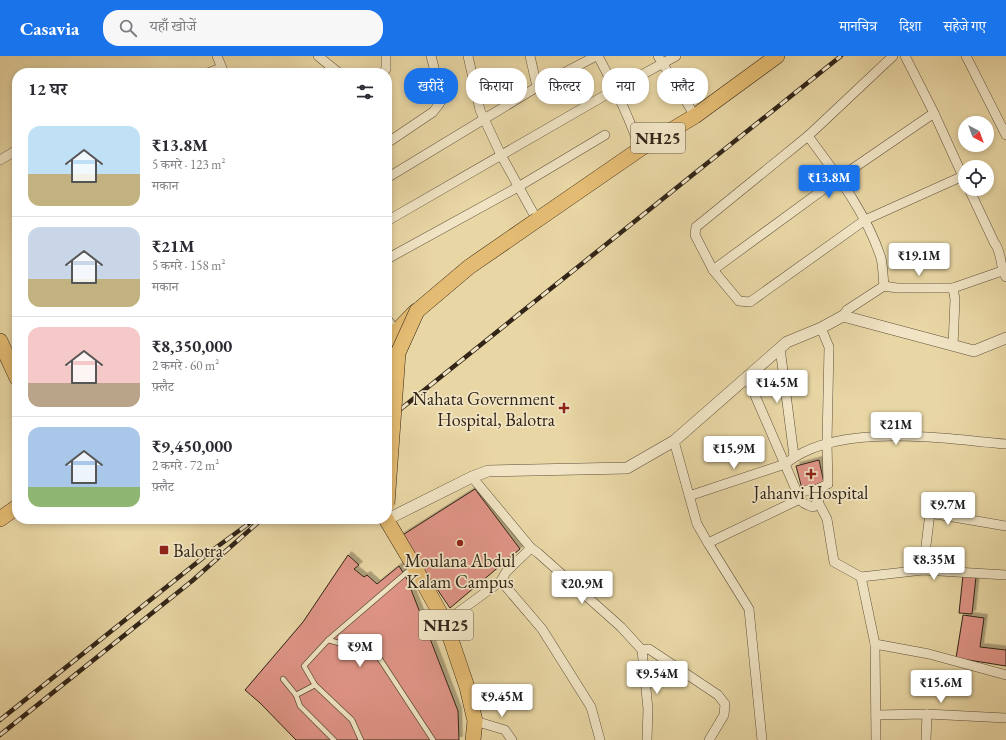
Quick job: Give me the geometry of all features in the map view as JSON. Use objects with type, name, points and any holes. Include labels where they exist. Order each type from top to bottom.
[{"type":"main road","name":"NH25","points":[[392,435],[398,353],[417,310],[469,267],[640,149],[695,116],[777,56]]},
{"type":"main road","points":[[392,336],[417,310]]},
{"type":"main road","points":[[0,341],[12,367]]},
{"type":"main road","points":[[0,519],[12,511]]},
{"type":"main road","name":"NH25","points":[[388,524],[414,566],[445,622],[467,687],[475,721],[473,740]]},
{"type":"street","points":[[217,56],[221,68]]},
{"type":"street","points":[[318,56],[333,68]]},
{"type":"street","points":[[386,56],[386,68]]},
{"type":"street","points":[[392,140],[433,112],[440,104],[439,87],[431,56]]},
{"type":"street","points":[[468,56],[480,110],[500,155],[538,220]]},
{"type":"street","points":[[530,56],[535,78]]},
{"type":"street","points":[[574,68],[597,56],[604,68]]},
{"type":"street","points":[[648,68],[660,60],[676,56]]},
{"type":"street","points":[[893,56],[808,136],[696,227],[695,235],[714,270],[739,301],[750,302],[866,220],[958,181]]},
{"type":"street","points":[[905,56],[958,165]]},
{"type":"street","points":[[966,56],[1006,135]]},
{"type":"street","points":[[660,60],[695,116]]},
{"type":"street","points":[[392,175],[535,88]]},
{"type":"street","points":[[392,218],[602,97]]},
{"type":"street","points":[[622,104],[640,149]]},
{"type":"street","points":[[714,270],[839,178],[934,113]]},
{"type":"street","points":[[392,256],[518,187],[605,134]]},
{"type":"street","points":[[808,136],[839,178],[866,220],[881,260],[884,286]]},
{"type":"street","points":[[0,160],[12,153]]},
{"type":"street","points":[[392,517],[472,477],[488,471],[627,468],[674,441],[787,342],[821,328],[843,316],[847,310],[884,286],[897,288],[953,288],[1004,274],[1003,249],[994,242],[972,196]]},
{"type":"street","points":[[953,288],[955,299],[953,346]]},
{"type":"street","points":[[843,316],[974,351],[1006,338]]},
{"type":"street","points":[[800,499],[800,493],[807,490],[813,491],[828,484],[827,443],[829,347],[821,328]]},
{"type":"street","points":[[780,348],[794,456]]},
{"type":"street","points":[[746,377],[800,499],[804,504],[813,507],[818,502]]},
{"type":"street","points":[[689,496],[785,464],[794,456],[827,443],[867,436],[900,436],[1006,444]]},
{"type":"street","points":[[674,441],[697,524],[749,609],[762,740]]},
{"type":"street","points":[[472,477],[531,548],[621,627],[642,650],[648,709],[647,740]]},
{"type":"street","points":[[813,491],[819,498],[818,502],[828,519],[834,562],[861,577],[923,570],[1006,575]]},
{"type":"street","points":[[708,543],[800,499]]},
{"type":"street","points":[[923,570],[930,513],[1006,526]]},
{"type":"street","points":[[445,622],[502,581],[506,572],[531,548]]},
{"type":"street","points":[[861,577],[875,644],[876,740]]},
{"type":"street","points":[[502,581],[542,629],[591,708],[600,740]]},
{"type":"street","points":[[875,644],[929,654],[1006,675]]},
{"type":"street","points":[[642,650],[649,649],[718,695],[725,704],[724,715],[710,740]]},
{"type":"street","points":[[876,715],[927,714],[1006,718]]},
{"type":"street","points":[[926,740],[927,714]]},
{"type":"street","points":[[475,721],[505,730],[512,740]]},
{"type":"lane","points":[[360,740],[352,720],[314,685],[304,666],[328,640],[414,566]]},
{"type":"lane","points":[[328,640],[376,653],[433,740]]},
{"type":"lane","points":[[283,679],[296,695],[300,706],[334,740]]},
{"type":"lane","points":[[296,695],[314,685]]},
{"type":"building","points":[[819,460],[824,483],[802,489],[796,466]]},
{"type":"building","name":"Moulana Abdul Kalam Campus","points":[[475,489],[520,549],[450,608],[401,536]]},
{"type":"building","points":[[348,555],[359,565],[354,569],[364,577],[367,575],[377,584],[399,566],[407,579],[458,711],[459,740],[296,740],[260,703],[245,690],[303,622]]},
{"type":"building","points":[[963,575],[976,577],[972,614],[959,613]]},
{"type":"building","points":[[963,615],[984,618],[980,647],[1006,650],[1006,666],[956,658]]},
{"type":"railway","points":[[392,416],[841,56]]},
{"type":"railway","points":[[0,720],[214,549],[248,524]]},
{"type":"railway","points":[[0,735],[192,581],[256,524]]},
{"type":"place","name":"Nahata Government Hospital, Balotra","points":[[564,408]]},
{"type":"place","name":"Jahanvi Hospital","points":[[811,474]]},
{"type":"place","name":"Moulana Abdul Kalam Campus","points":[[460,543]]},
{"type":"place","name":"Balotra","points":[[164,550]]}]
